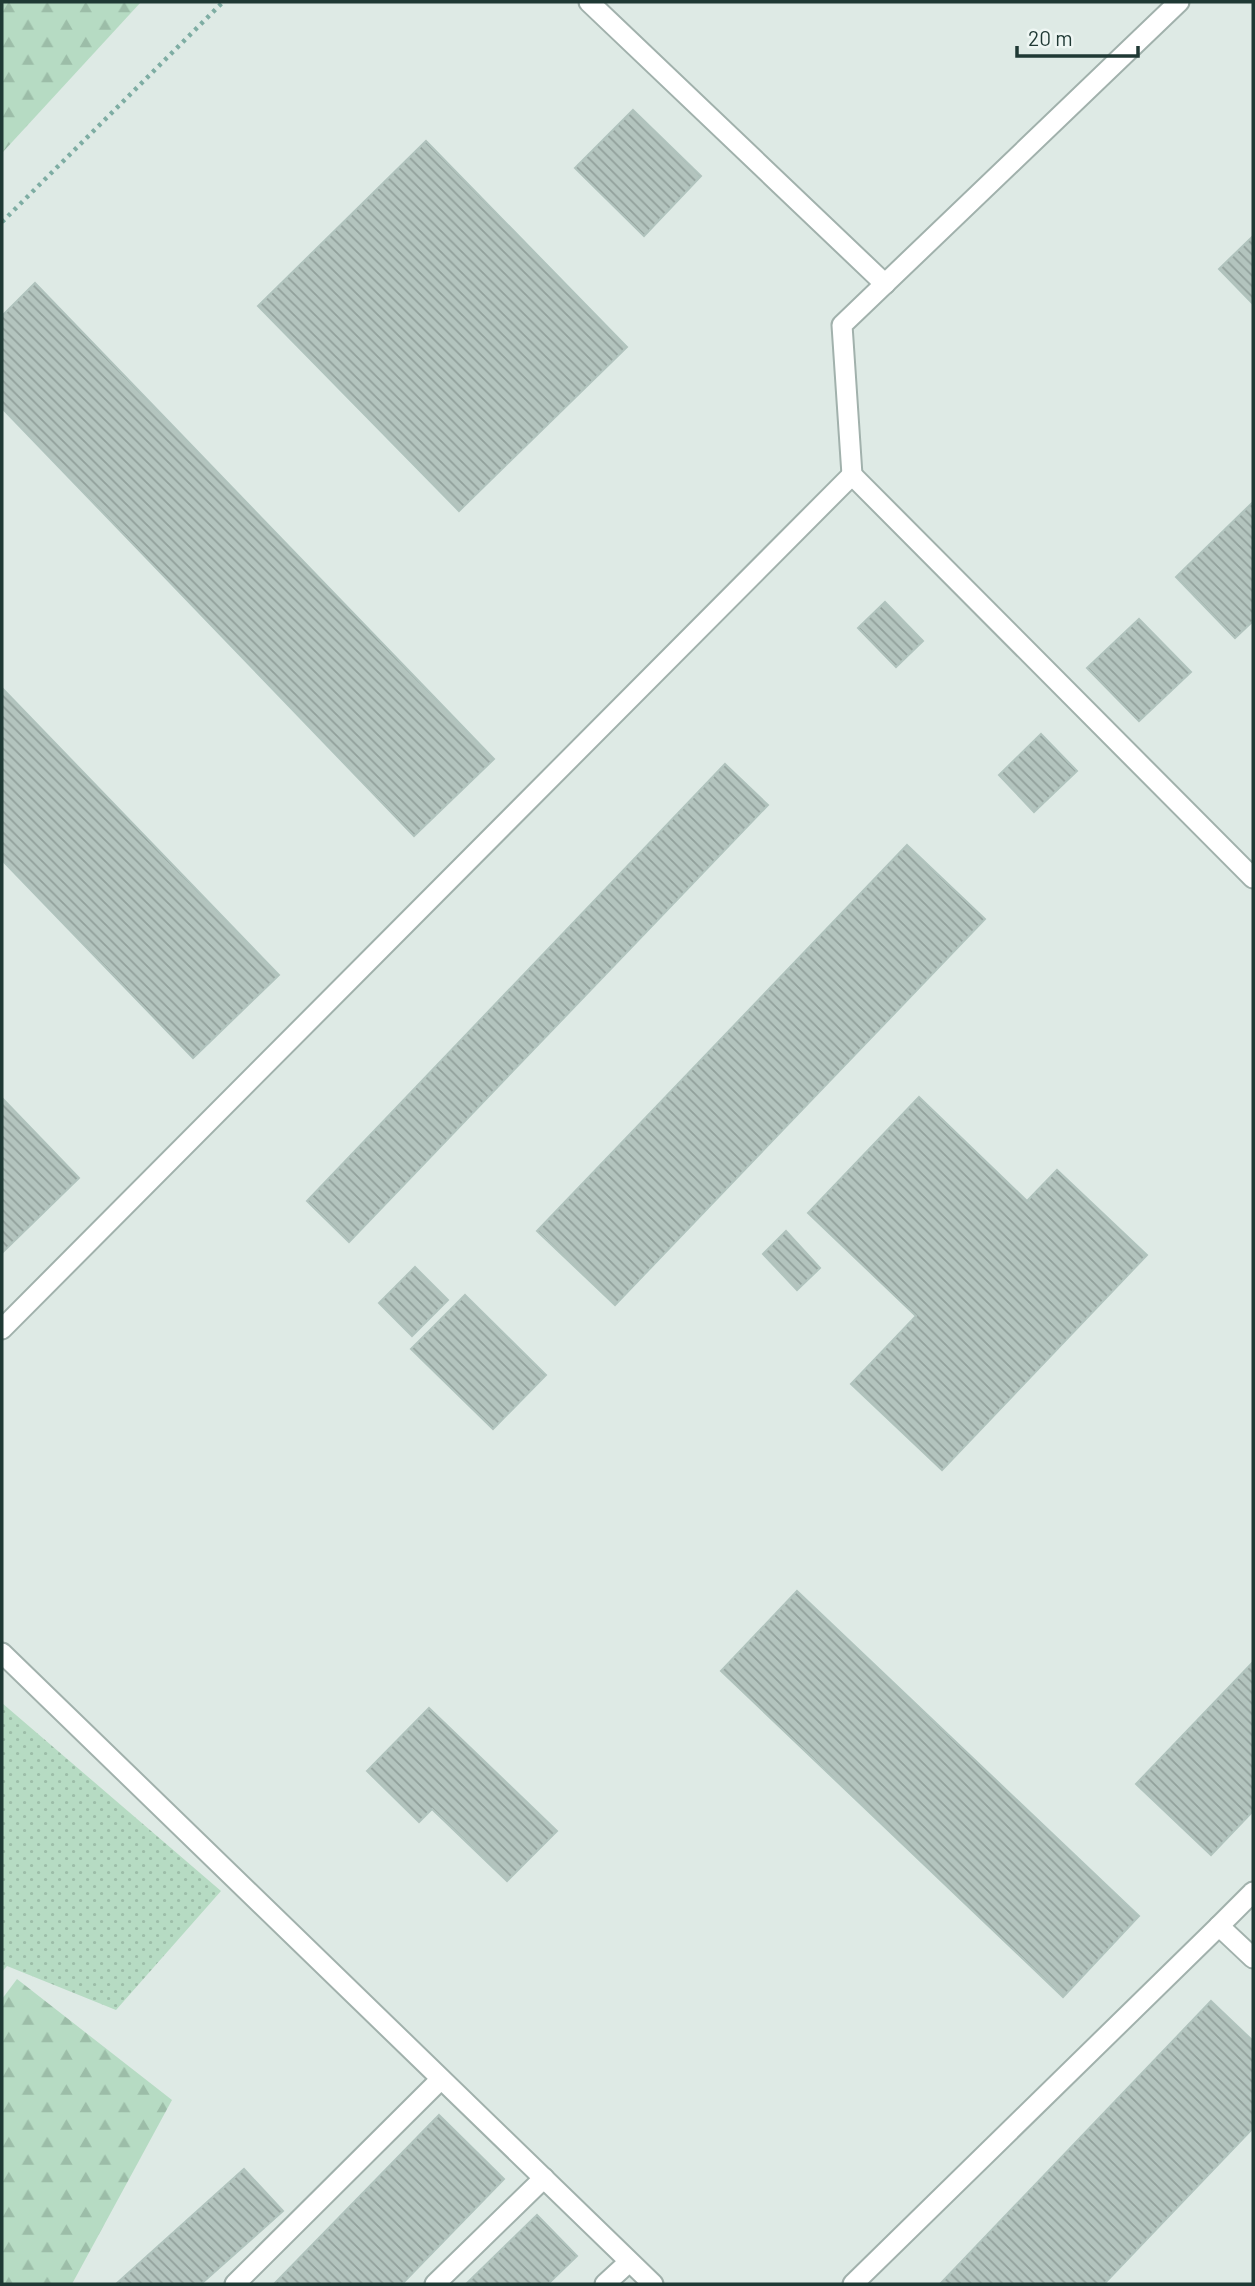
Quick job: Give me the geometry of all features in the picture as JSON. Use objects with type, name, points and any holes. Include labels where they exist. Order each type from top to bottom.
[{"type":"lane","points":[[589,2],[884,284]]},
{"type":"lane","points":[[1179,2],[842,325],[852,475],[1253,878]]},
{"type":"lane","points":[[2,1329],[852,475]]},
{"type":"lane","points":[[2,1653],[653,2284]]},
{"type":"lane","points":[[853,2284],[1253,1892]]},
{"type":"lane","points":[[1219,1926],[1253,1958]]},
{"type":"lane","points":[[235,2284],[441,2079]]},
{"type":"lane","points":[[435,2284],[544,2178]]},
{"type":"lane","points":[[605,2284],[629,2262]]},
{"type":"path","points":[[2,222],[223,2]]},
{"type":"green space","points":[[2,2],[141,2],[2,153]]},
{"type":"green space","points":[[2,1703],[221,1891],[116,2010],[7,1966],[2,1972]]},
{"type":"green space","points":[[17,1979],[172,2100],[72,2284],[2,2284],[2,1999]]},
{"type":"building","points":[[633,110],[701,176],[644,236],[575,168]]},
{"type":"building","points":[[426,141],[627,347],[459,511],[258,306]]},
{"type":"building","points":[[1253,236],[1253,304],[1219,269]]},
{"type":"building","points":[[35,283],[494,759],[414,836],[2,408],[2,316]]},
{"type":"building","points":[[1253,502],[1253,621],[1235,638],[1176,577]]},
{"type":"building","points":[[885,602],[923,641],[896,667],[858,628]]},
{"type":"building","points":[[1139,619],[1191,672],[1139,721],[1087,668]]},
{"type":"building","points":[[2,688],[279,975],[193,1058],[2,860]]},
{"type":"building","points":[[1041,734],[1077,771],[1034,812],[999,775]]},
{"type":"building","points":[[725,764],[768,805],[349,1242],[307,1201]]},
{"type":"building","points":[[907,845],[985,919],[615,1305],[537,1231]]},
{"type":"building","points":[[919,1097],[1027,1201],[1057,1170],[1147,1255],[942,1470],[851,1384],[916,1316],[808,1213]]},
{"type":"building","points":[[2,1098],[79,1178],[2,1253]]},
{"type":"building","points":[[786,1231],[820,1268],[797,1290],[763,1254]]},
{"type":"building","points":[[415,1267],[448,1300],[412,1336],[379,1303]]},
{"type":"building","points":[[465,1295],[546,1375],[493,1429],[411,1349]]},
{"type":"building","points":[[797,1591],[1139,1916],[1063,1997],[721,1671]]},
{"type":"building","points":[[1253,1662],[1253,1811],[1211,1855],[1136,1784]]},
{"type":"building","points":[[429,1708],[557,1831],[507,1881],[432,1809],[419,1822],[367,1771]]},
{"type":"building","points":[[1211,2001],[1253,2041],[1253,2128],[1104,2284],[940,2284]]},
{"type":"building","points":[[439,2115],[504,2179],[402,2284],[274,2284]]},
{"type":"building","points":[[244,2169],[283,2211],[201,2284],[116,2284]]},
{"type":"building","points":[[537,2215],[577,2256],[548,2284],[466,2284]]}]
